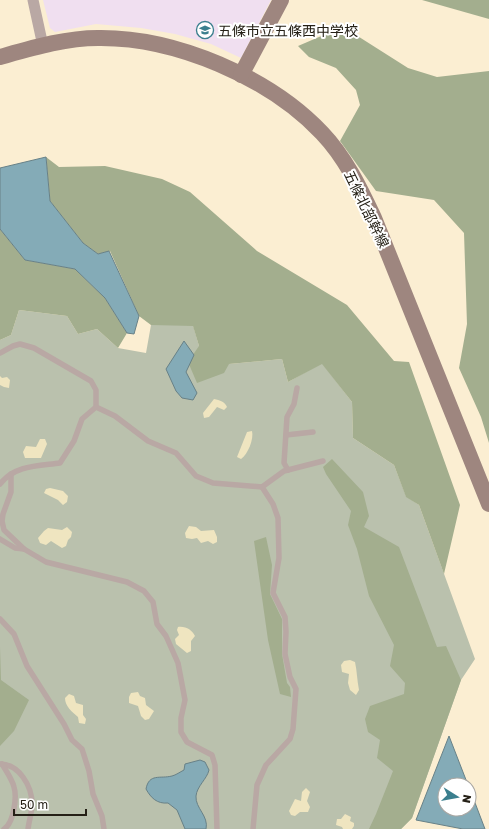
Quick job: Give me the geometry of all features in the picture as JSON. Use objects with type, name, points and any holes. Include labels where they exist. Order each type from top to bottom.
[{"type":"street","points":[[33,0],[43,46]]},
{"type":"street","points":[[241,75],[281,0]]},
{"type":"street","name":"五條北部幹線","points":[[0,57],[73,40],[98,38],[143,42],[191,53],[219,63],[284,99],[322,134],[340,155],[361,190],[374,218],[489,504]]},
{"type":"lane","points":[[0,353],[20,344],[34,348],[91,381],[96,390],[96,408]]},
{"type":"lane","points":[[288,470],[284,463],[287,416],[294,404],[297,388]]},
{"type":"lane","points":[[0,484],[2,478],[22,468],[60,463],[74,441],[82,419],[96,408]]},
{"type":"lane","points":[[96,408],[115,416],[148,441],[176,453],[196,476],[213,484],[262,487],[284,471],[323,461]]},
{"type":"lane","points":[[286,435],[313,432]]},
{"type":"lane","points":[[11,474],[11,492],[2,521],[4,530],[24,549],[46,562],[127,582],[144,591],[153,602],[157,624],[166,636],[178,663],[185,700],[181,718],[181,732],[187,742],[212,755],[215,765],[217,829]]},
{"type":"lane","points":[[253,829],[256,785],[266,765],[290,739],[293,729],[296,689],[290,677],[285,654],[285,617],[273,593],[279,558],[278,518],[273,504],[262,487]]},
{"type":"lane","points":[[0,539],[15,548],[24,549]]},
{"type":"lane","points":[[0,619],[14,634],[27,666],[64,724],[72,740],[82,749],[89,771],[93,794],[102,816],[104,829]]},
{"type":"lane","points":[[1,764],[14,785],[15,796],[12,816],[7,827],[4,829]]},
{"type":"lane","points":[[1,764],[9,764],[16,768],[30,790],[32,804],[28,829]]},
{"type":"shaded area","name":"五條市立五條西中学校","points":[[43,0],[271,0],[241,58],[211,44],[175,34],[141,28],[96,24],[55,32],[50,28]]},
{"type":"green space","points":[[422,0],[489,0],[489,19]]},
{"type":"green space","points":[[326,34],[356,35],[408,68],[437,77],[489,71],[489,443],[481,417],[459,368],[467,324],[464,233],[434,200],[376,191],[340,141],[360,105],[356,90],[336,68],[309,57],[298,46]]},
{"type":"green space","points":[[46,157],[59,167],[105,166],[162,179],[190,192],[257,251],[347,305],[394,361],[409,362],[460,505],[444,574],[419,505],[406,497],[394,465],[353,438],[352,402],[322,364],[288,382],[282,359],[229,364],[224,373],[197,383],[188,362],[199,346],[193,326],[151,325],[139,316],[110,251],[98,254],[83,243],[50,201]]},
{"type":"green space","points":[[0,229],[25,260],[75,269],[105,298],[127,333],[118,348],[97,329],[78,334],[67,316],[19,310],[11,335],[0,340]]},
{"type":"green space","points":[[19,310],[67,316],[78,334],[97,329],[118,348],[146,353],[151,325],[193,325],[199,346],[229,364],[282,359],[288,382],[322,363],[352,402],[353,438],[394,465],[406,496],[419,505],[475,659],[461,680],[412,818],[401,829],[0,829],[0,340],[11,335]]},
{"type":"green space","points":[[332,459],[363,492],[369,516],[364,527],[399,547],[437,647],[446,646],[461,680],[412,818],[401,829],[369,829],[393,771],[377,758],[380,740],[368,732],[365,719],[370,706],[404,694],[405,683],[390,666],[394,645],[369,596],[357,549],[348,525],[351,511],[326,474],[323,467]]},
{"type":"green space","points":[[266,537],[272,565],[270,594],[282,619],[282,654],[291,697],[280,694],[268,640],[254,541]]},
{"type":"green space","points":[[0,647],[1,680],[29,700],[14,731],[0,746]]},
{"type":"sand","points":[[0,376],[2,378],[7,377],[10,380],[9,388],[0,385]]},
{"type":"sand","points":[[214,399],[222,402],[227,407],[224,410],[217,407],[209,417],[204,418],[203,413]]},
{"type":"sand","points":[[252,431],[250,446],[244,457],[241,459],[237,457],[247,432]]},
{"type":"sand","points":[[40,439],[45,439],[47,444],[41,458],[25,458],[23,452],[26,446],[36,447]]},
{"type":"sand","points":[[50,488],[63,491],[68,496],[67,502],[63,505],[58,500],[44,493],[46,489]]},
{"type":"sand","points":[[189,526],[196,527],[201,531],[214,530],[217,537],[217,542],[213,544],[208,541],[201,543],[197,538],[186,538],[185,533]]},
{"type":"sand","points":[[67,527],[72,532],[66,546],[62,548],[51,541],[46,545],[40,543],[38,538],[48,528],[62,530]]},
{"type":"sand","points":[[178,627],[188,629],[195,636],[191,641],[191,651],[187,653],[176,644],[175,639],[179,635],[177,630]]},
{"type":"sand","points":[[350,660],[355,662],[356,665],[359,690],[356,695],[350,690],[348,683],[349,674],[342,672],[341,665],[344,661]]},
{"type":"sand","points":[[138,692],[140,696],[145,698],[146,705],[154,711],[149,719],[145,720],[141,716],[138,706],[129,703],[131,693]]},
{"type":"sand","points":[[69,694],[74,696],[76,703],[83,705],[83,715],[86,719],[85,724],[79,723],[78,717],[71,711],[65,701],[65,698]]},
{"type":"sand","points":[[306,788],[310,792],[307,801],[310,807],[308,812],[300,812],[295,816],[291,815],[289,811],[295,799],[301,801],[302,792]]},
{"type":"sand","points":[[345,814],[351,817],[350,821],[354,823],[352,829],[343,829],[342,827],[336,825],[337,819],[341,819]]},
{"type":"water","points":[[46,157],[50,201],[83,243],[98,254],[109,251],[139,316],[134,334],[127,333],[105,298],[75,269],[25,260],[0,229],[0,168]]},
{"type":"water","points":[[184,341],[194,355],[186,372],[197,393],[193,400],[182,398],[176,391],[166,369]]},
{"type":"water","points":[[449,736],[465,777],[437,777],[437,817],[477,817],[477,808],[485,829],[463,829],[416,820]]},
{"type":"water","points":[[200,760],[205,762],[209,770],[198,789],[196,796],[196,800],[206,820],[206,829],[185,829],[177,810],[168,803],[155,800],[146,789],[147,784],[152,779],[174,776],[184,770],[185,764]]},
{"type":"place","name":"五條市立五條西中学校","points":[[205,30]]}]
